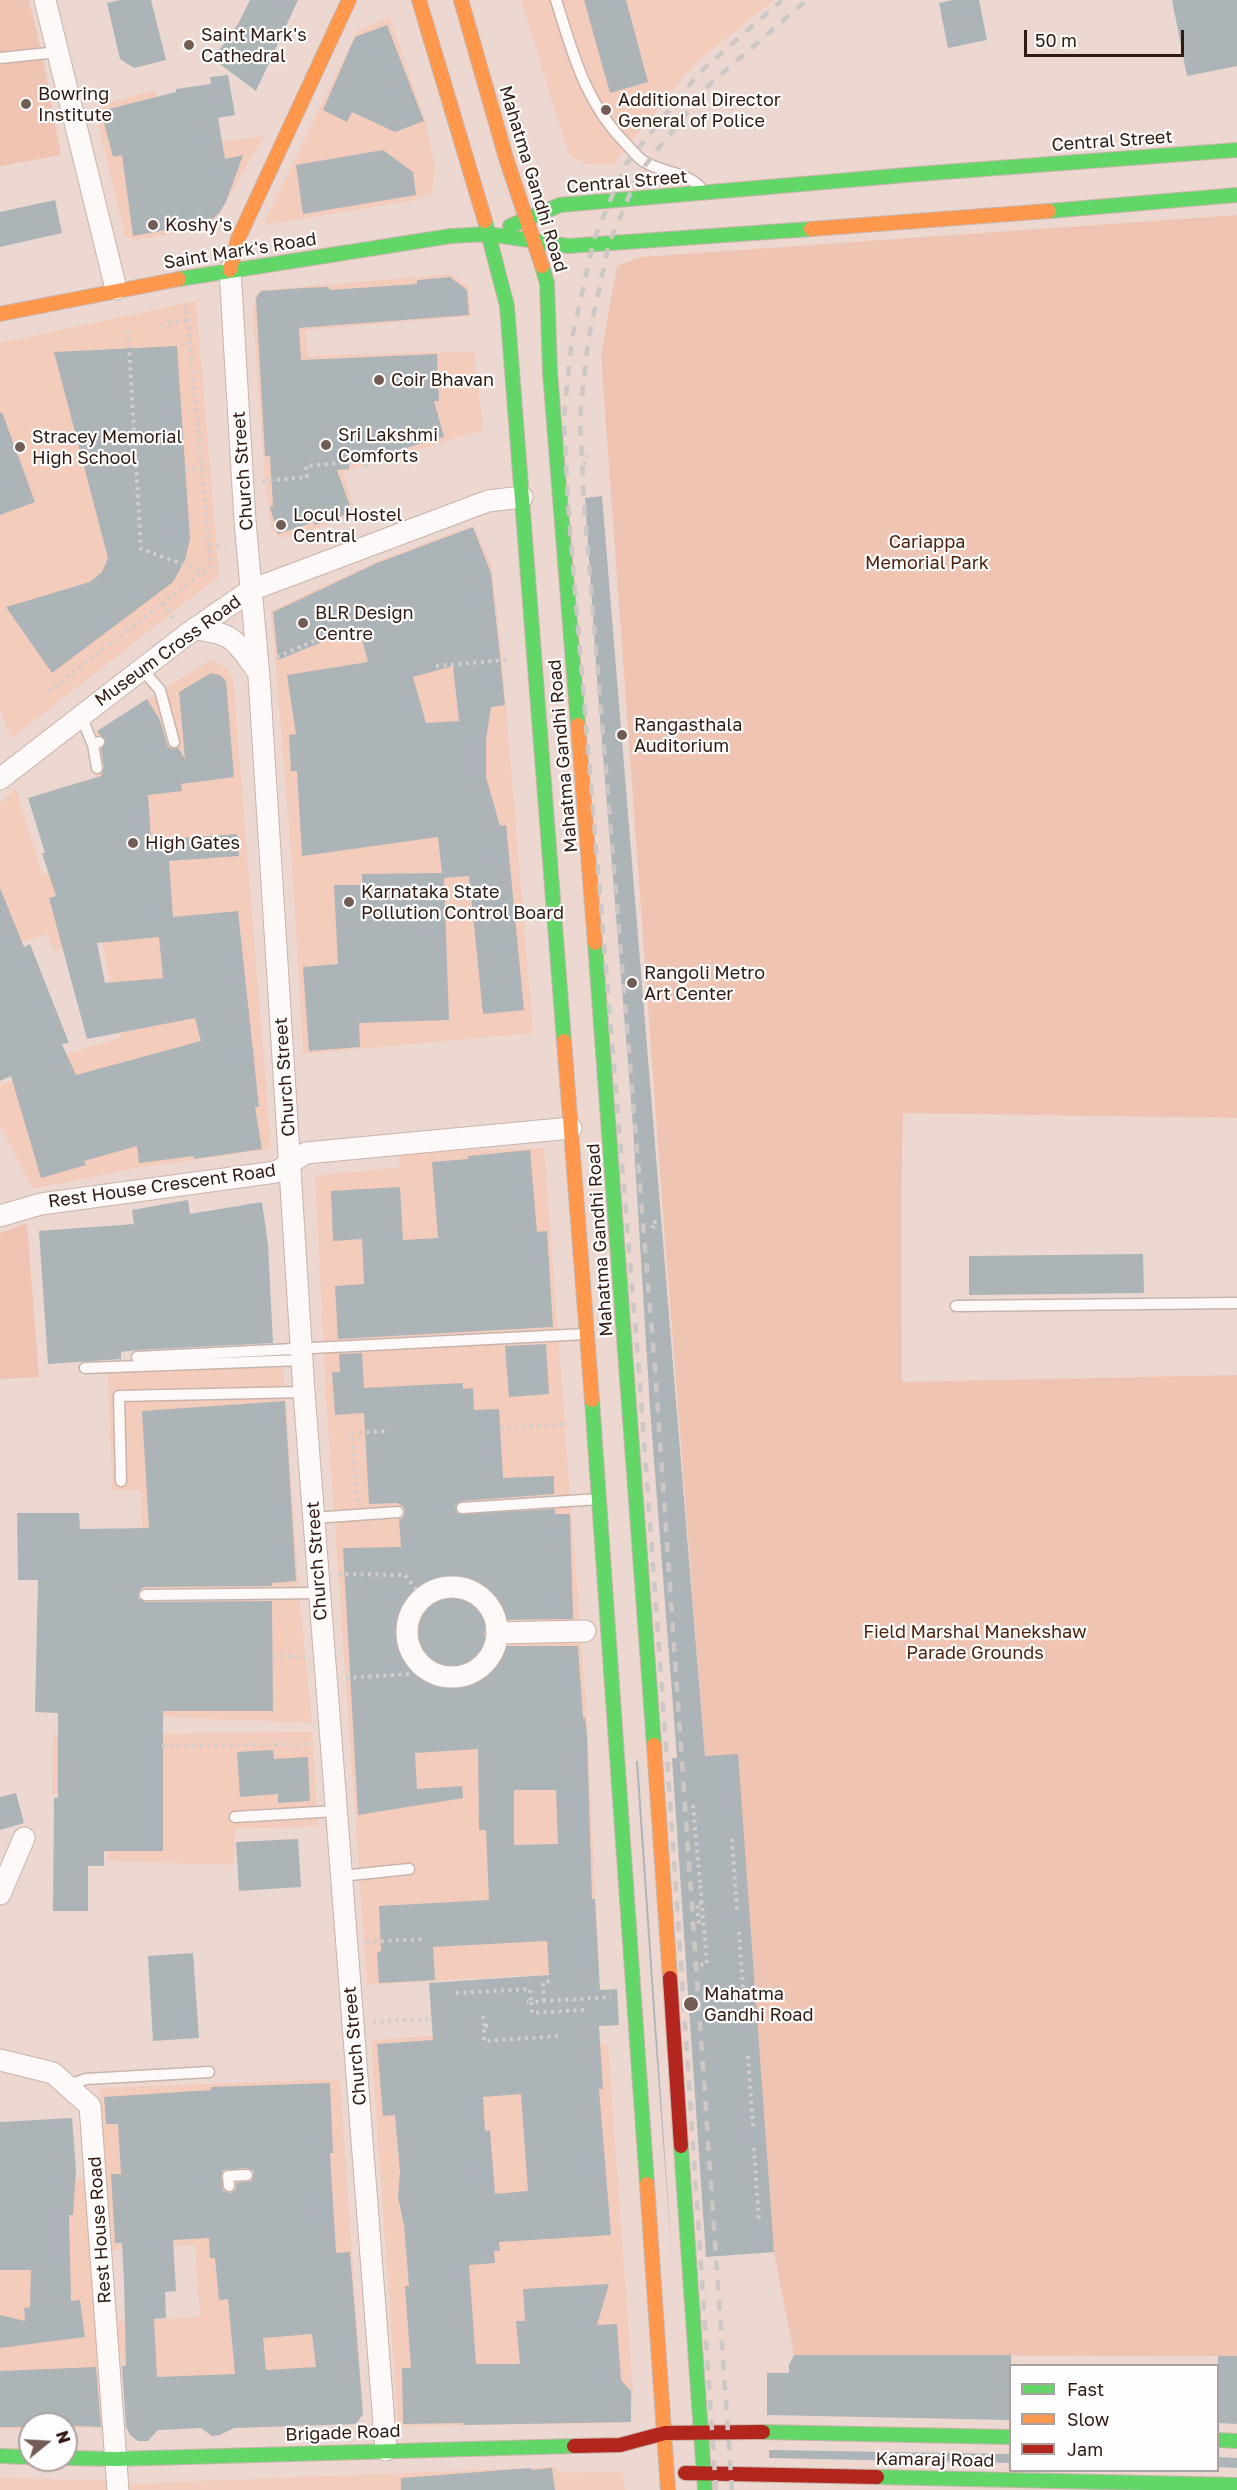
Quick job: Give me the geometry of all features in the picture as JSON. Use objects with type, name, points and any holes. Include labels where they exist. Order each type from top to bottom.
[{"type":"main road","points":[[230,270],[237,239],[349,0]]},
{"type":"main road","name":"Mahatma Gandhi Road","points":[[419,0],[504,287],[507,306],[572,1128],[668,2490]]},
{"type":"main road","name":"Mahatma Gandhi Road","points":[[461,0],[506,158],[536,243],[547,283],[550,372],[608,1098],[705,2490]]},
{"type":"main road","name":"Central Street","points":[[488,234],[560,205],[999,174],[1237,150]]},
{"type":"main road","points":[[488,234],[536,243],[569,246],[1002,209],[1237,195]]},
{"type":"main road","name":"Saint Mark's Road","points":[[0,314],[230,270],[451,236],[488,234]]},
{"type":"main road","name":"Kamaraj Road","points":[[665,2433],[1007,2440]]},
{"type":"main road","name":"Brigade Road","points":[[78,2458],[620,2445],[665,2433]]},
{"type":"main road","points":[[1219,2440],[1237,2441]]},
{"type":"main road","points":[[620,2445],[667,2472],[704,2474]]},
{"type":"main road","points":[[0,2456],[18,2457]]},
{"type":"main road","name":"Kamaraj Road","points":[[704,2474],[1005,2474],[1237,2485]]},
{"type":"street","points":[[45,0],[116,290]]},
{"type":"street","name":"Church Street","points":[[230,270],[252,590],[264,665],[304,1392],[386,2450]]},
{"type":"street","name":"Museum Cross Road","points":[[0,779],[194,629],[252,590],[488,501],[522,497]]},
{"type":"street","points":[[194,629],[216,631],[229,636],[264,665]]},
{"type":"street","name":"Rest House Crescent Road","points":[[0,1216],[40,1204],[276,1172],[306,1153],[572,1128]]},
{"type":"street","points":[[448,1587],[462,1588],[475,1593],[486,1602],[494,1614],[497,1633],[495,1645],[488,1659],[477,1670],[463,1676],[447,1677],[432,1672],[424,1666],[411,1650],[407,1636],[408,1622],[413,1609],[422,1598],[434,1590],[448,1587]]},
{"type":"street","points":[[497,1633],[585,1631]]},
{"type":"street","points":[[0,1894],[24,1838]]},
{"type":"street","name":"Rest House Road","points":[[0,2060],[53,2073],[90,2106],[118,2490]]},
{"type":"lane","points":[[556,0],[579,74],[596,106],[616,134],[642,160],[665,172],[689,177],[705,193]]},
{"type":"lane","points":[[0,58],[58,52]]},
{"type":"lane","points":[[142,669],[160,690],[160,709],[174,742]]},
{"type":"lane","points":[[81,716],[96,743],[97,768]]},
{"type":"lane","points":[[956,1306],[1237,1303]]},
{"type":"lane","points":[[84,1368],[586,1334]]},
{"type":"lane","points":[[136,1357],[302,1355]]},
{"type":"lane","points":[[121,1480],[119,1396],[304,1392]]},
{"type":"lane","points":[[462,1508],[599,1499]]},
{"type":"lane","points":[[314,1518],[398,1512]]},
{"type":"lane","points":[[145,1595],[319,1593]]},
{"type":"lane","points":[[235,1817],[336,1811]]},
{"type":"lane","points":[[341,1876],[409,1869]]},
{"type":"lane","points":[[69,2085],[86,2079],[209,2072]]},
{"type":"lane","points":[[229,2186],[228,2176],[247,2175]]},
{"type":"path","points":[[49,691],[211,566],[185,299]]},
{"type":"path","points":[[161,325],[188,320]]},
{"type":"path","points":[[128,330],[141,549],[204,572]]},
{"type":"path","points":[[261,481],[307,477],[306,466],[364,461],[364,466],[378,461]]},
{"type":"path","points":[[185,470],[202,468]]},
{"type":"path","points":[[209,547],[225,545]]},
{"type":"path","points":[[163,603],[174,618]]},
{"type":"path","points":[[264,665],[339,630]]},
{"type":"path","points":[[436,666],[506,660]]},
{"type":"path","points":[[500,1428],[569,1424]]},
{"type":"path","points":[[358,1515],[352,1433],[389,1431]]},
{"type":"path","points":[[329,1574],[405,1575],[422,1598]]},
{"type":"path","points":[[273,1656],[291,1656]]},
{"type":"path","points":[[325,1679],[410,1674],[424,1666]]},
{"type":"path","points":[[162,1746],[331,1744]]},
{"type":"path","points":[[689,1966],[707,1965],[693,1805]]},
{"type":"path","points":[[732,1839],[737,1911]]},
{"type":"path","points":[[739,1932],[744,2004]]},
{"type":"path","points":[[346,1943],[425,1939]]},
{"type":"path","points":[[544,2001],[543,1982],[552,1981]]},
{"type":"path","points":[[456,1993],[530,1989],[529,2002],[532,2013],[584,2010]]},
{"type":"path","points":[[529,2002],[611,1997]]},
{"type":"path","points":[[483,2016],[486,2026],[484,2041],[560,2036]]},
{"type":"path","points":[[375,2022],[432,2019]]},
{"type":"path","points":[[748,2056],[753,2127]]},
{"type":"path","points":[[754,2148],[759,2221]]},
{"type":"shaded area","name":"Additional Director General of Police","points":[[521,0],[774,0],[694,64],[614,164],[587,164],[569,155]]},
{"type":"shaded area","points":[[389,17],[425,120],[435,168],[432,193],[411,201],[263,225],[357,31]]},
{"type":"shaded area","points":[[155,90],[170,148],[264,136],[211,228],[135,240],[125,236],[94,107]]},
{"type":"shaded area","points":[[451,274],[469,288],[471,316],[305,330],[308,356],[474,351],[483,430],[343,472],[356,515],[291,537],[278,537],[271,526],[265,481],[253,316],[255,297],[261,290]]},
{"type":"shaded area","points":[[196,301],[219,576],[11,739],[0,710],[0,343]]},
{"type":"shaded area","points":[[469,527],[475,530],[492,565],[533,1033],[303,1054],[292,864],[271,611],[376,562]]},
{"type":"shaded area","points":[[210,660],[227,668],[233,679],[271,1149],[136,1168],[33,1189],[0,1126],[0,1086],[69,1053],[120,1038],[102,940],[54,950],[47,934],[0,949],[0,803],[16,789],[42,874],[113,856],[88,737]]},
{"type":"shaded area","points":[[544,1148],[587,1717],[599,1971],[367,1985],[327,1413],[315,1176],[400,1167],[399,1152]]},
{"type":"shaded area","points":[[283,1364],[299,1594],[312,1723],[140,1716],[140,1598],[144,1591],[141,1490],[112,1490],[108,1373]]},
{"type":"shaded area","points":[[312,1732],[318,1826],[235,1829],[234,1865],[107,1861],[107,1795],[52,1794],[53,1735]]},
{"type":"shaded area","points":[[433,2036],[435,2056],[608,2044],[633,2390],[631,2415],[623,2423],[398,2426],[371,2040]]},
{"type":"shaded area","points":[[340,2079],[363,2414],[356,2424],[239,2428],[229,2426],[226,2432],[212,2437],[201,2428],[156,2430],[155,2435],[130,2435],[116,2322],[200,2317],[195,2245],[111,2250],[100,2088]]},
{"type":"shaded area","points":[[86,2178],[102,2428],[78,2428],[78,2412],[18,2412],[18,2429],[0,2429],[0,2183]]},
{"type":"shaded area","points":[[552,2467],[562,2473],[619,2472],[623,2474],[625,2490],[126,2490],[126,2484]]},
{"type":"shaded area","points":[[0,2478],[108,2480],[110,2490],[0,2490]]},
{"type":"green space","name":"Bowring Institute","points":[[0,0],[29,0],[42,54],[61,155],[0,166]]},
{"type":"green space","points":[[1237,215],[1237,1118],[903,1113],[901,1220],[902,1382],[1237,1375],[1237,2356],[794,2355],[774,2252],[705,1756],[601,355],[617,266],[641,257]]},
{"type":"green space","points":[[27,1223],[39,1377],[0,1379],[0,1233]]},
{"type":"building","points":[[120,0],[151,0],[166,60],[134,68],[120,59],[107,3]]},
{"type":"building","points":[[250,0],[298,0],[256,91],[213,59],[238,24]]},
{"type":"building","points":[[584,0],[626,0],[648,82],[610,93]]},
{"type":"building","points":[[953,0],[979,0],[987,40],[948,48],[939,3]]},
{"type":"building","points":[[1172,0],[1237,0],[1237,66],[1187,76]]},
{"type":"building","points":[[387,25],[424,121],[395,132],[352,112],[347,122],[323,110],[355,37]]},
{"type":"building","points":[[228,75],[235,115],[218,118],[225,159],[243,155],[226,202],[209,222],[133,236],[122,155],[113,157],[101,111],[176,92],[176,89],[211,84],[210,77]]},
{"type":"building","points":[[383,150],[413,172],[416,195],[303,214],[296,165]]},
{"type":"building","points":[[55,200],[62,233],[0,247],[0,212]]},
{"type":"building","points":[[450,277],[467,290],[469,315],[299,328],[301,360],[437,354],[439,401],[434,401],[444,437],[368,459],[369,463],[349,463],[349,469],[337,470],[352,512],[315,525],[314,522],[278,534],[270,507],[273,506],[270,456],[265,456],[256,299],[258,294],[262,291],[303,288],[329,287],[329,290],[417,284],[417,280]]},
{"type":"building","points":[[177,346],[190,539],[185,560],[173,582],[52,673],[6,607],[90,582],[102,572],[108,558],[54,352]]},
{"type":"building","points":[[2,412],[35,502],[0,515],[0,413]]},
{"type":"building","points":[[602,496],[705,1756],[738,1754],[774,2252],[706,2257],[672,1758],[677,1758],[650,1408],[632,1112],[598,693],[585,498]]},
{"type":"building","points":[[473,527],[491,573],[505,705],[491,707],[486,740],[486,777],[500,826],[506,825],[524,1010],[483,1014],[469,876],[444,878],[449,1020],[359,1023],[360,1047],[309,1051],[303,967],[338,964],[334,885],[362,885],[362,874],[442,873],[438,837],[302,856],[297,771],[291,771],[289,735],[296,734],[287,675],[368,662],[359,627],[278,660],[273,612],[377,563]],"holes":[[[453,666],[459,721],[426,723],[413,677]]]},
{"type":"building","points":[[211,673],[220,675],[226,681],[234,777],[181,784],[182,791],[148,795],[151,840],[237,834],[239,856],[169,861],[173,917],[238,911],[259,1107],[255,1107],[262,1149],[194,1159],[194,1156],[139,1163],[137,1146],[84,1161],[86,1165],[41,1178],[11,1076],[0,1081],[0,888],[24,947],[30,944],[69,1043],[62,1044],[76,1075],[201,1041],[195,1018],[87,1039],[49,898],[56,896],[28,798],[101,776],[104,767],[101,749],[106,742],[97,731],[147,699],[160,720],[168,747],[178,748],[185,759],[179,692]],"holes":[[[159,937],[163,978],[105,983],[97,943]]]},
{"type":"building","points":[[530,1150],[537,1232],[547,1231],[553,1327],[338,1339],[335,1286],[364,1284],[362,1239],[333,1241],[331,1191],[400,1187],[403,1240],[438,1238],[432,1162]]},
{"type":"building","points":[[188,1200],[190,1214],[262,1202],[268,1245],[273,1343],[137,1350],[121,1352],[121,1359],[48,1364],[39,1231],[134,1224],[132,1210]]},
{"type":"building","points":[[1143,1254],[1144,1293],[969,1295],[969,1256]]},
{"type":"building","points":[[546,1344],[549,1394],[509,1397],[505,1346]]},
{"type":"building","points":[[362,1353],[364,1388],[463,1383],[463,1389],[473,1388],[474,1410],[499,1409],[503,1478],[554,1476],[554,1494],[462,1501],[455,1505],[458,1514],[555,1509],[555,1514],[570,1514],[573,1619],[496,1620],[486,1626],[484,1634],[486,1640],[497,1646],[578,1646],[583,1718],[585,1717],[587,1736],[592,1899],[595,1899],[600,1990],[617,1989],[619,2025],[599,2026],[603,2089],[599,2089],[611,2235],[499,2242],[500,2251],[494,2251],[495,2263],[469,2265],[476,2364],[520,2364],[516,2321],[525,2321],[523,2289],[609,2284],[597,2325],[617,2324],[621,2380],[631,2391],[631,2422],[403,2424],[402,2368],[411,2368],[405,2286],[409,2286],[404,2225],[398,2197],[400,2172],[395,2115],[383,2116],[377,2044],[433,2040],[429,1983],[549,1975],[547,1941],[433,1947],[435,1980],[379,1983],[377,1952],[381,1951],[379,1906],[489,1900],[486,1830],[479,1830],[478,1749],[415,1753],[417,1789],[462,1786],[463,1798],[358,1815],[343,1548],[401,1547],[399,1519],[403,1518],[405,1512],[404,1507],[397,1503],[369,1504],[364,1413],[335,1415],[332,1372],[340,1372],[339,1354]],"holes":[[[514,1790],[556,1790],[558,1844],[514,1845]],[[521,2094],[528,2191],[495,2194],[490,2130],[485,2131],[483,2097]]]},
{"type":"building","points":[[285,1401],[296,1581],[272,1583],[272,1586],[145,1587],[138,1594],[139,1599],[145,1602],[272,1601],[273,1711],[163,1711],[163,1851],[104,1851],[104,1866],[88,1866],[88,1911],[53,1911],[54,1798],[58,1798],[58,1713],[35,1712],[38,1580],[18,1580],[17,1513],[79,1513],[80,1529],[149,1528],[142,1411]]},
{"type":"building","points":[[273,1750],[274,1759],[308,1757],[310,1801],[278,1803],[278,1794],[240,1797],[237,1752]]},
{"type":"building","points":[[636,1761],[638,1761],[672,2259],[654,2023]]},
{"type":"building","points":[[16,1793],[24,1823],[0,1830],[0,1797]]},
{"type":"building","points":[[298,1839],[301,1887],[239,1891],[236,1842]]},
{"type":"building","points":[[193,1953],[199,2038],[153,2041],[148,1956]]},
{"type":"building","points":[[330,2083],[333,2153],[330,2153],[336,2253],[350,2252],[363,2414],[356,2424],[234,2428],[212,2436],[201,2428],[158,2430],[148,2441],[138,2441],[130,2435],[126,2427],[122,2366],[126,2366],[122,2243],[115,2243],[111,2174],[121,2174],[118,2124],[106,2124],[104,2097],[211,2090],[211,2087]],"holes":[[[247,2168],[254,2171],[252,2181],[236,2183],[236,2190],[230,2193],[223,2191],[221,2177],[223,2170]],[[209,2238],[210,2258],[215,2258],[219,2300],[228,2299],[235,2374],[157,2377],[154,2319],[166,2318],[165,2292],[176,2291],[173,2240]],[[312,2334],[316,2367],[266,2370],[263,2338]]]},
{"type":"building","points":[[72,2118],[76,2170],[73,2215],[69,2215],[71,2301],[80,2300],[85,2337],[0,2348],[0,2315],[25,2321],[24,2308],[30,2307],[31,2270],[0,2270],[0,2122]]},
{"type":"building","points":[[794,2355],[1011,2355],[1009,2420],[767,2415],[767,2373],[789,2373],[789,2365]]},
{"type":"building","points":[[1218,2356],[1237,2356],[1237,2424],[1219,2423]]},
{"type":"building","points":[[96,2367],[101,2427],[78,2426],[78,2412],[18,2412],[18,2427],[0,2427],[0,2371]]},
{"type":"building","points":[[769,2450],[1009,2454],[1009,2463],[769,2458]]},
{"type":"building","points":[[1219,2457],[1237,2458],[1237,2468],[1219,2467]]},
{"type":"building","points":[[531,2468],[531,2470],[552,2468],[555,2490],[401,2490],[401,2478]]},
{"type":"railway","points":[[716,2490],[639,1371],[568,505],[564,416],[572,338],[594,239],[625,165],[699,73],[782,0]]},
{"type":"railway","points":[[732,2490],[655,1369],[584,503],[580,417],[588,341],[609,243],[639,173],[710,84],[807,0]]},
{"type":"traffic: fast","points":[[510,226],[560,205],[918,174],[1237,150]]},
{"type":"traffic: fast","points":[[1049,211],[1237,195]]},
{"type":"traffic: fast","points":[[485,221],[507,306],[564,1041]]},
{"type":"traffic: fast","points":[[179,279],[451,236],[488,234],[569,246],[811,229]]},
{"type":"traffic: fast","points":[[542,266],[547,283],[550,372],[578,725]]},
{"type":"traffic: fast","points":[[595,943],[654,1745]]},
{"type":"traffic: fast","points":[[592,1400],[647,2184]]},
{"type":"traffic: fast","points":[[681,2146],[705,2490]]},
{"type":"traffic: fast","points":[[763,2432],[1009,2437]]},
{"type":"traffic: fast","points":[[1219,2440],[1237,2441]]},
{"type":"traffic: fast","points":[[78,2458],[574,2446]]},
{"type":"traffic: fast","points":[[0,2456],[18,2457]]},
{"type":"traffic: fast","points":[[877,2477],[1237,2485]]},
{"type":"traffic: slow","points":[[230,270],[238,239],[349,0]]},
{"type":"traffic: slow","points":[[419,0],[485,221]]},
{"type":"traffic: slow","points":[[461,0],[506,158],[542,266]]},
{"type":"traffic: slow","points":[[811,229],[1049,211]]},
{"type":"traffic: slow","points":[[0,314],[179,279]]},
{"type":"traffic: slow","points":[[578,725],[595,943]]},
{"type":"traffic: slow","points":[[564,1041],[592,1400]]},
{"type":"traffic: slow","points":[[654,1745],[670,1978]]},
{"type":"traffic: slow","points":[[647,2184],[668,2490]]},
{"type":"traffic: jam","points":[[670,1978],[681,2146]]},
{"type":"traffic: jam","points":[[574,2446],[620,2445],[665,2433],[763,2432]]},
{"type":"traffic: jam","points":[[685,2473],[877,2477]]},
{"type":"place","name":"Saint Mark's Cathedral","points":[[189,45]]},
{"type":"place","name":"Bowring Institute","points":[[26,104]]},
{"type":"place","name":"Additional Director General of Police","points":[[606,110]]},
{"type":"place","name":"Koshy's","points":[[153,225]]},
{"type":"place","name":"Coir Bhavan","points":[[379,380]]},
{"type":"place","name":"Sri Lakshmi Comforts","points":[[326,445]]},
{"type":"place","name":"Stracey Memorial High School","points":[[20,447]]},
{"type":"place","name":"Locul Hostel Central","points":[[281,525]]},
{"type":"place","name":"BLR Design Centre","points":[[303,623]]},
{"type":"place","name":"Rangasthala Auditorium","points":[[622,735]]},
{"type":"place","name":"High Gates","points":[[133,843]]},
{"type":"place","name":"Karnataka State Pollution Control Board","points":[[349,902]]},
{"type":"place","name":"Rangoli Metro Art Center","points":[[632,983]]},
{"type":"place","name":"Mahatma Gandhi Road","points":[[691,2004]]},
{"type":"park label","name":"Cariappa Memorial Park","points":[[927,552]]},
{"type":"park label","name":"Field Marshal Manekshaw Parade Grounds","points":[[975,1642]]}]
